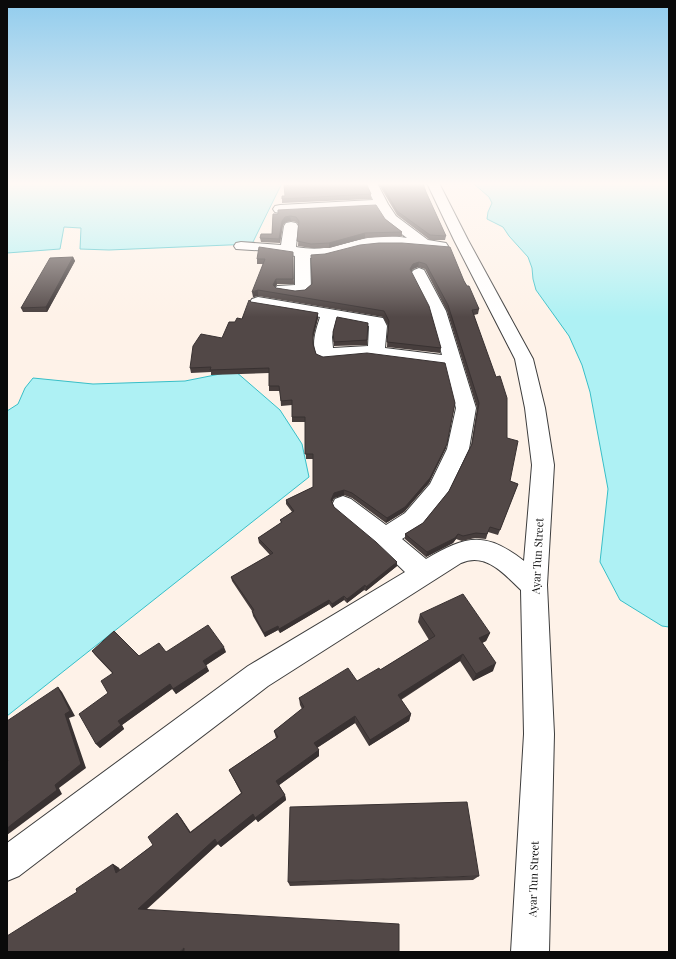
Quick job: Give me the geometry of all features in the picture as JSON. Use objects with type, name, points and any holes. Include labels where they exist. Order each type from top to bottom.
[{"type":"street","points":[[283,289],[300,290],[304,288],[291,228]]},
{"type":"street","points":[[403,228],[426,245]]},
{"type":"street","name":"Ayar Tun Street","points":[[455,228],[524,359],[535,408],[543,465],[534,585],[539,734],[530,952]]},
{"type":"street","points":[[241,246],[270,246],[311,254],[330,253],[365,244],[397,241],[426,245],[465,247]]},
{"type":"street","points":[[385,538],[413,520],[439,488],[458,449],[466,408],[438,311],[419,273]]},
{"type":"street","points":[[258,302],[377,322],[376,352]]},
{"type":"street","points":[[329,314],[323,337],[324,354],[376,352],[453,362]]},
{"type":"street","points":[[343,505],[385,538],[424,573]]},
{"type":"street","points":[[7,864],[258,676],[452,556],[473,549],[500,557],[534,585]]},
{"type":"water","points":[[7,228],[64,228],[60,249],[7,253]]},
{"type":"water","points":[[77,228],[260,228],[252,244],[109,250],[80,249],[81,228]]},
{"type":"water","points":[[504,228],[669,228],[669,627],[662,626],[620,600],[600,562],[608,489],[590,392],[582,365],[569,336],[536,290],[532,268],[528,257]]},
{"type":"water","points":[[235,371],[280,410],[302,444],[309,477],[7,716],[7,411],[18,404],[25,388],[33,378],[93,384],[185,381]]},
{"type":"building","points":[[272,228],[281,228],[279,239],[260,238],[261,234],[272,234]]},
{"type":"building","points":[[298,228],[396,228],[402,232],[365,233],[329,243],[311,244],[297,241]]},
{"type":"building","points":[[420,228],[442,228],[446,236],[430,235]]},
{"type":"building","points":[[402,243],[450,247],[464,281],[467,286],[469,286],[479,309],[472,310],[496,377],[500,376],[507,398],[507,438],[518,441],[510,481],[518,484],[500,530],[490,527],[487,534],[476,533],[463,536],[458,534],[455,538],[427,552],[405,534],[423,523],[449,491],[472,444],[479,403],[448,305],[426,264],[419,262],[413,264],[410,269],[429,306],[441,348],[387,342],[389,321],[384,311],[258,290],[252,292],[265,259],[257,259],[259,247],[293,252],[293,279],[276,279],[273,285],[276,288],[295,291],[305,290],[312,284],[311,255],[325,254],[360,245]]},
{"type":"building","points":[[73,257],[46,307],[21,308],[50,258]]},
{"type":"building","points":[[249,300],[251,302],[318,313],[313,333],[313,344],[316,354],[323,357],[367,353],[445,363],[455,403],[447,444],[430,478],[405,507],[387,518],[352,493],[344,490],[334,493],[331,500],[334,507],[376,542],[397,562],[366,587],[365,585],[347,599],[344,596],[332,604],[329,600],[279,629],[278,626],[264,633],[252,611],[254,610],[231,577],[273,553],[258,538],[282,522],[280,520],[294,511],[286,500],[313,487],[313,454],[305,454],[305,417],[292,417],[292,400],[281,401],[279,386],[269,386],[269,368],[210,370],[211,367],[190,368],[193,346],[201,334],[222,338],[229,322],[235,322],[237,318],[242,319]]},
{"type":"building","points":[[337,317],[368,323],[367,340],[334,342],[333,332]]},
{"type":"building","points":[[463,594],[490,633],[479,638],[496,663],[476,674],[463,654],[398,695],[411,714],[370,740],[355,716],[314,743],[319,750],[276,781],[285,795],[255,818],[253,814],[217,843],[215,839],[138,909],[399,924],[399,952],[184,952],[184,948],[179,952],[7,952],[7,936],[77,892],[76,889],[113,864],[116,873],[153,845],[148,837],[177,813],[190,833],[242,793],[229,770],[278,737],[274,731],[304,707],[299,698],[348,668],[357,681],[379,668],[380,670],[435,636],[420,614]]},
{"type":"building","points":[[208,625],[224,647],[203,661],[207,667],[173,689],[170,684],[118,721],[121,725],[96,744],[79,714],[108,693],[101,681],[113,673],[92,651],[114,631],[139,656],[159,643],[166,652]]},
{"type":"building","points":[[58,687],[70,711],[65,714],[81,764],[55,785],[57,790],[7,828],[7,721]]},
{"type":"building","points":[[467,802],[479,876],[288,882],[290,807]]}]
